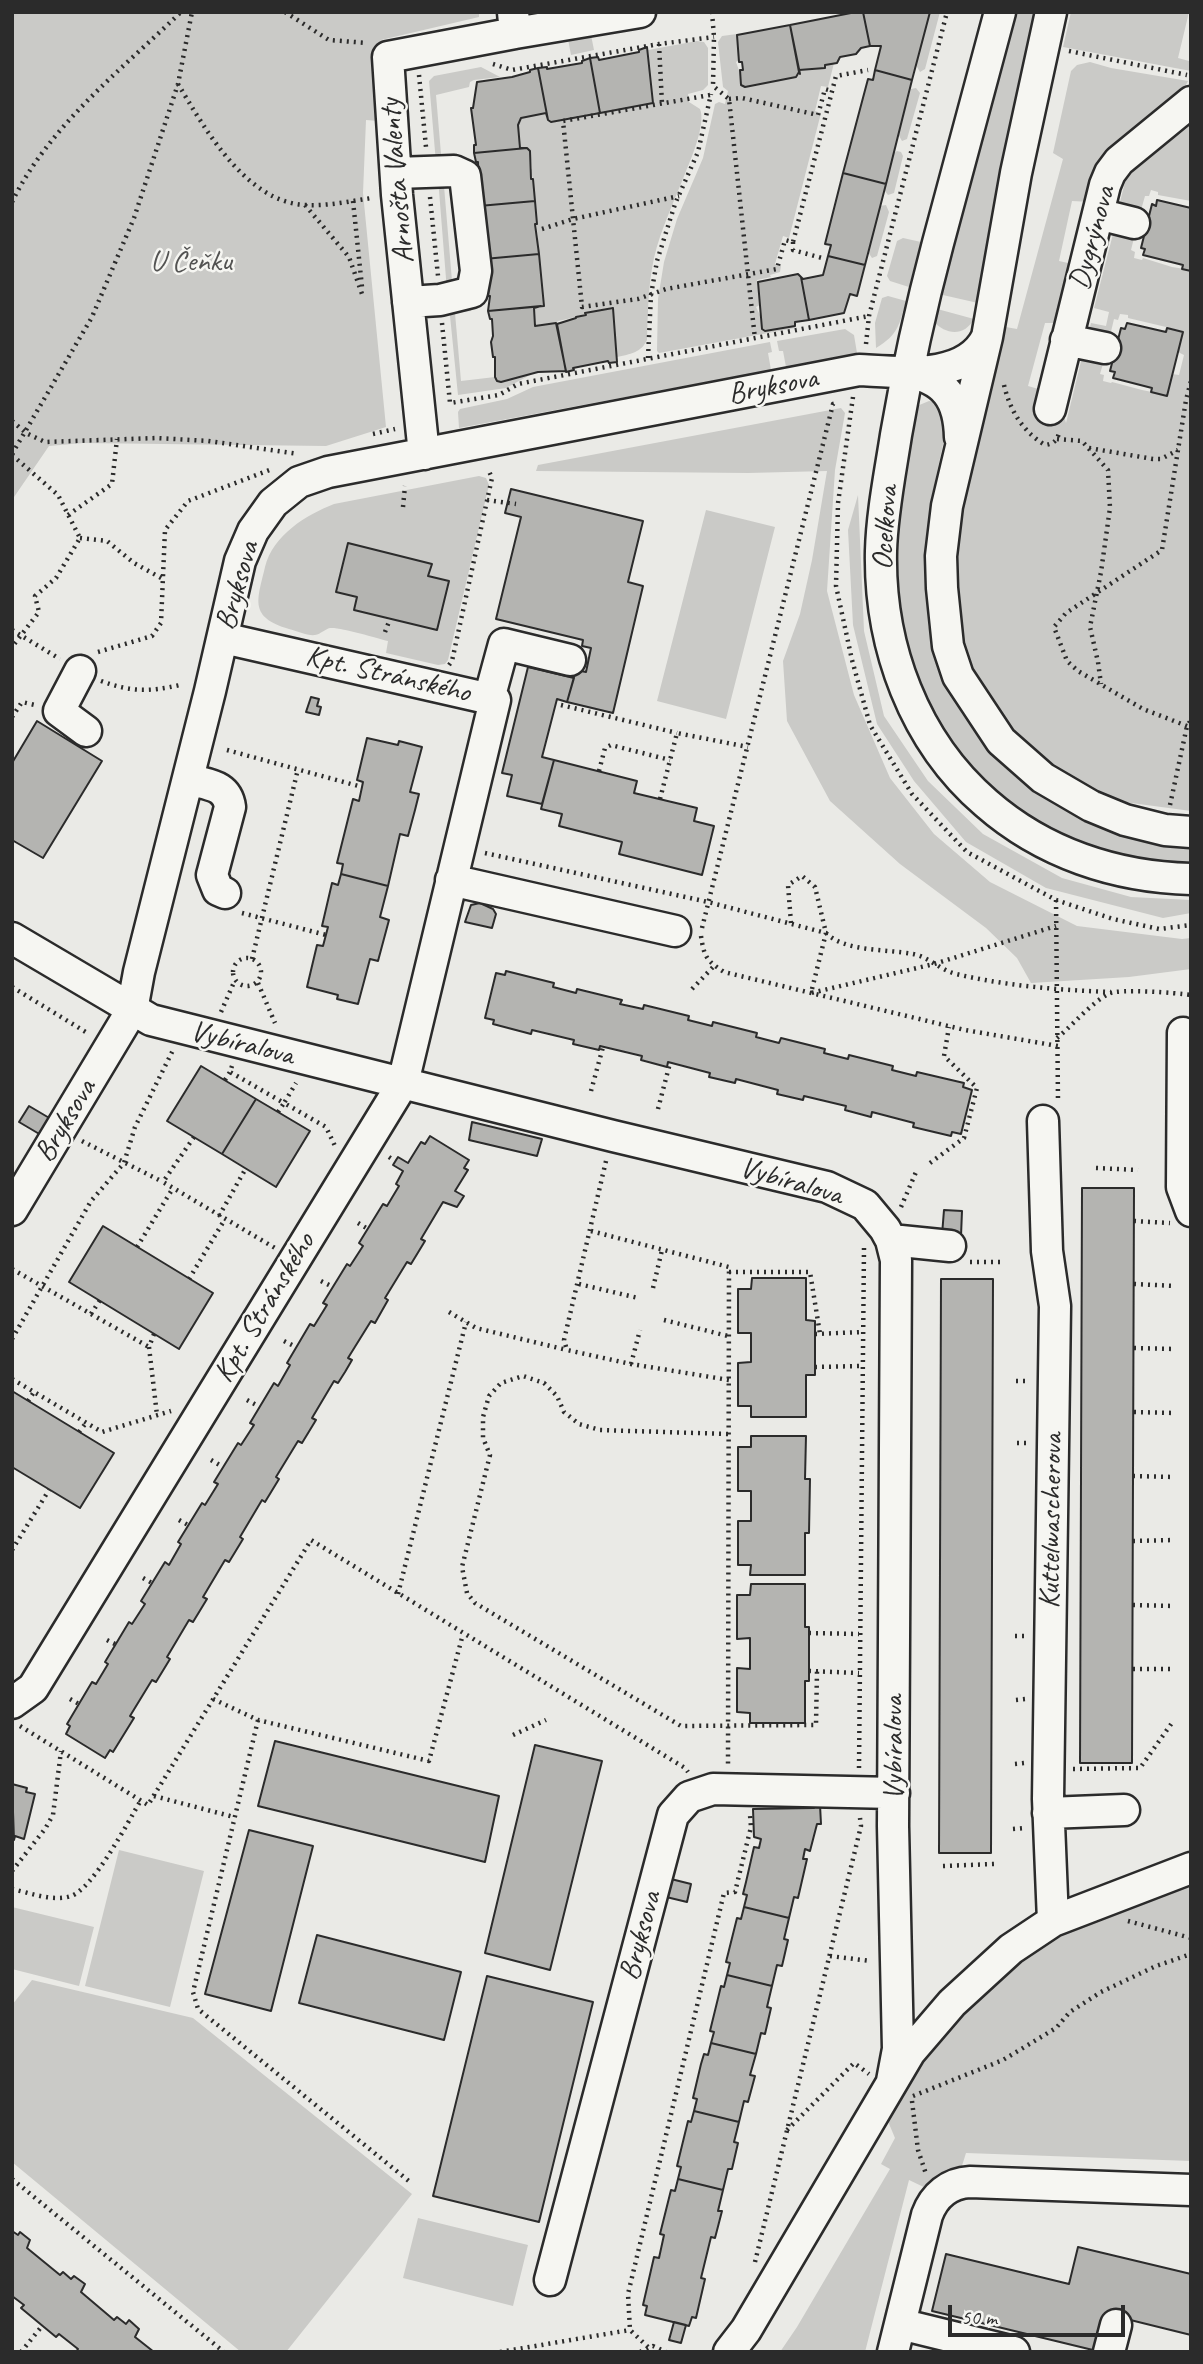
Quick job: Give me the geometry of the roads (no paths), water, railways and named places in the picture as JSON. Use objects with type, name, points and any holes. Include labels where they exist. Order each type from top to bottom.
[{"type":"street","name":"Arnošta Valenty","points":[[424,454],[396,184],[388,57],[514,23],[640,12]]},
{"type":"street","name":"Ocelkova","points":[[1000,12],[924,297],[907,372],[887,490],[881,551],[887,625],[915,715],[954,771],[989,806],[1021,830],[1055,849],[1100,866],[1128,873],[1191,879]]},
{"type":"street","name":"Ocelkova","points":[[1051,12],[1016,173],[987,337],[947,506],[942,578],[948,646],[958,676],[1000,741],[1043,778],[1091,806],[1125,820],[1178,831]]},
{"type":"street","name":"Dygrýnova","points":[[1050,409],[1110,173],[1119,161],[1191,102]]},
{"type":"street","points":[[396,184],[428,172],[454,171],[466,176],[476,271],[472,292],[440,300],[408,302]]},
{"type":"street","points":[[1098,215],[1134,223]]},
{"type":"street","name":"Bryksova","points":[[12,1210],[132,1010],[240,561],[253,531],[273,503],[299,482],[328,472],[859,370],[907,372],[963,363],[978,352],[987,337]]},
{"type":"street","points":[[1066,340],[1105,348]]},
{"type":"street","points":[[907,372],[931,379],[942,386],[955,403],[960,425],[958,458]]},
{"type":"street","name":"Kpt. Stránského","points":[[14,1714],[33,1688],[402,1083],[495,700],[223,638]]},
{"type":"street","points":[[489,699],[504,644],[570,660]]},
{"type":"street","points":[[80,671],[59,711],[86,731]]},
{"type":"street","points":[[188,779],[221,789],[229,797],[230,807],[212,875],[218,890],[225,893]]},
{"type":"street","points":[[451,880],[675,931]]},
{"type":"street","name":"Vybíralova","points":[[12,938],[151,1020],[827,1187],[865,1205],[885,1229],[878,1243],[896,1260],[894,1793],[898,2049],[890,2084]]},
{"type":"street","points":[[1181,1217],[1183,1032]]},
{"type":"street","name":"Kuttelwascherova","points":[[1051,1115],[1047,1251],[1055,1306],[1037,1821],[1052,1858],[1053,1921]]},
{"type":"street","points":[[878,1243],[958,1254]]},
{"type":"street","name":"Bryksova","points":[[550,2280],[673,1815],[689,1797],[713,1789],[894,1793]]},
{"type":"street","points":[[1037,1821],[1124,1810]]},
{"type":"street","points":[[729,2352],[746,2330],[910,2052],[952,2003],[1010,1949],[1053,1921],[1191,1868]]},
{"type":"street","points":[[896,1968],[905,1989],[919,2001],[931,2006],[952,2003]]},
{"type":"street","points":[[1014,2352],[897,2338],[927,2215],[936,2199],[951,2185],[970,2182],[1191,2190]]},
{"type":"park label","name":"U Čeňku","points":[[191,262]]}]
